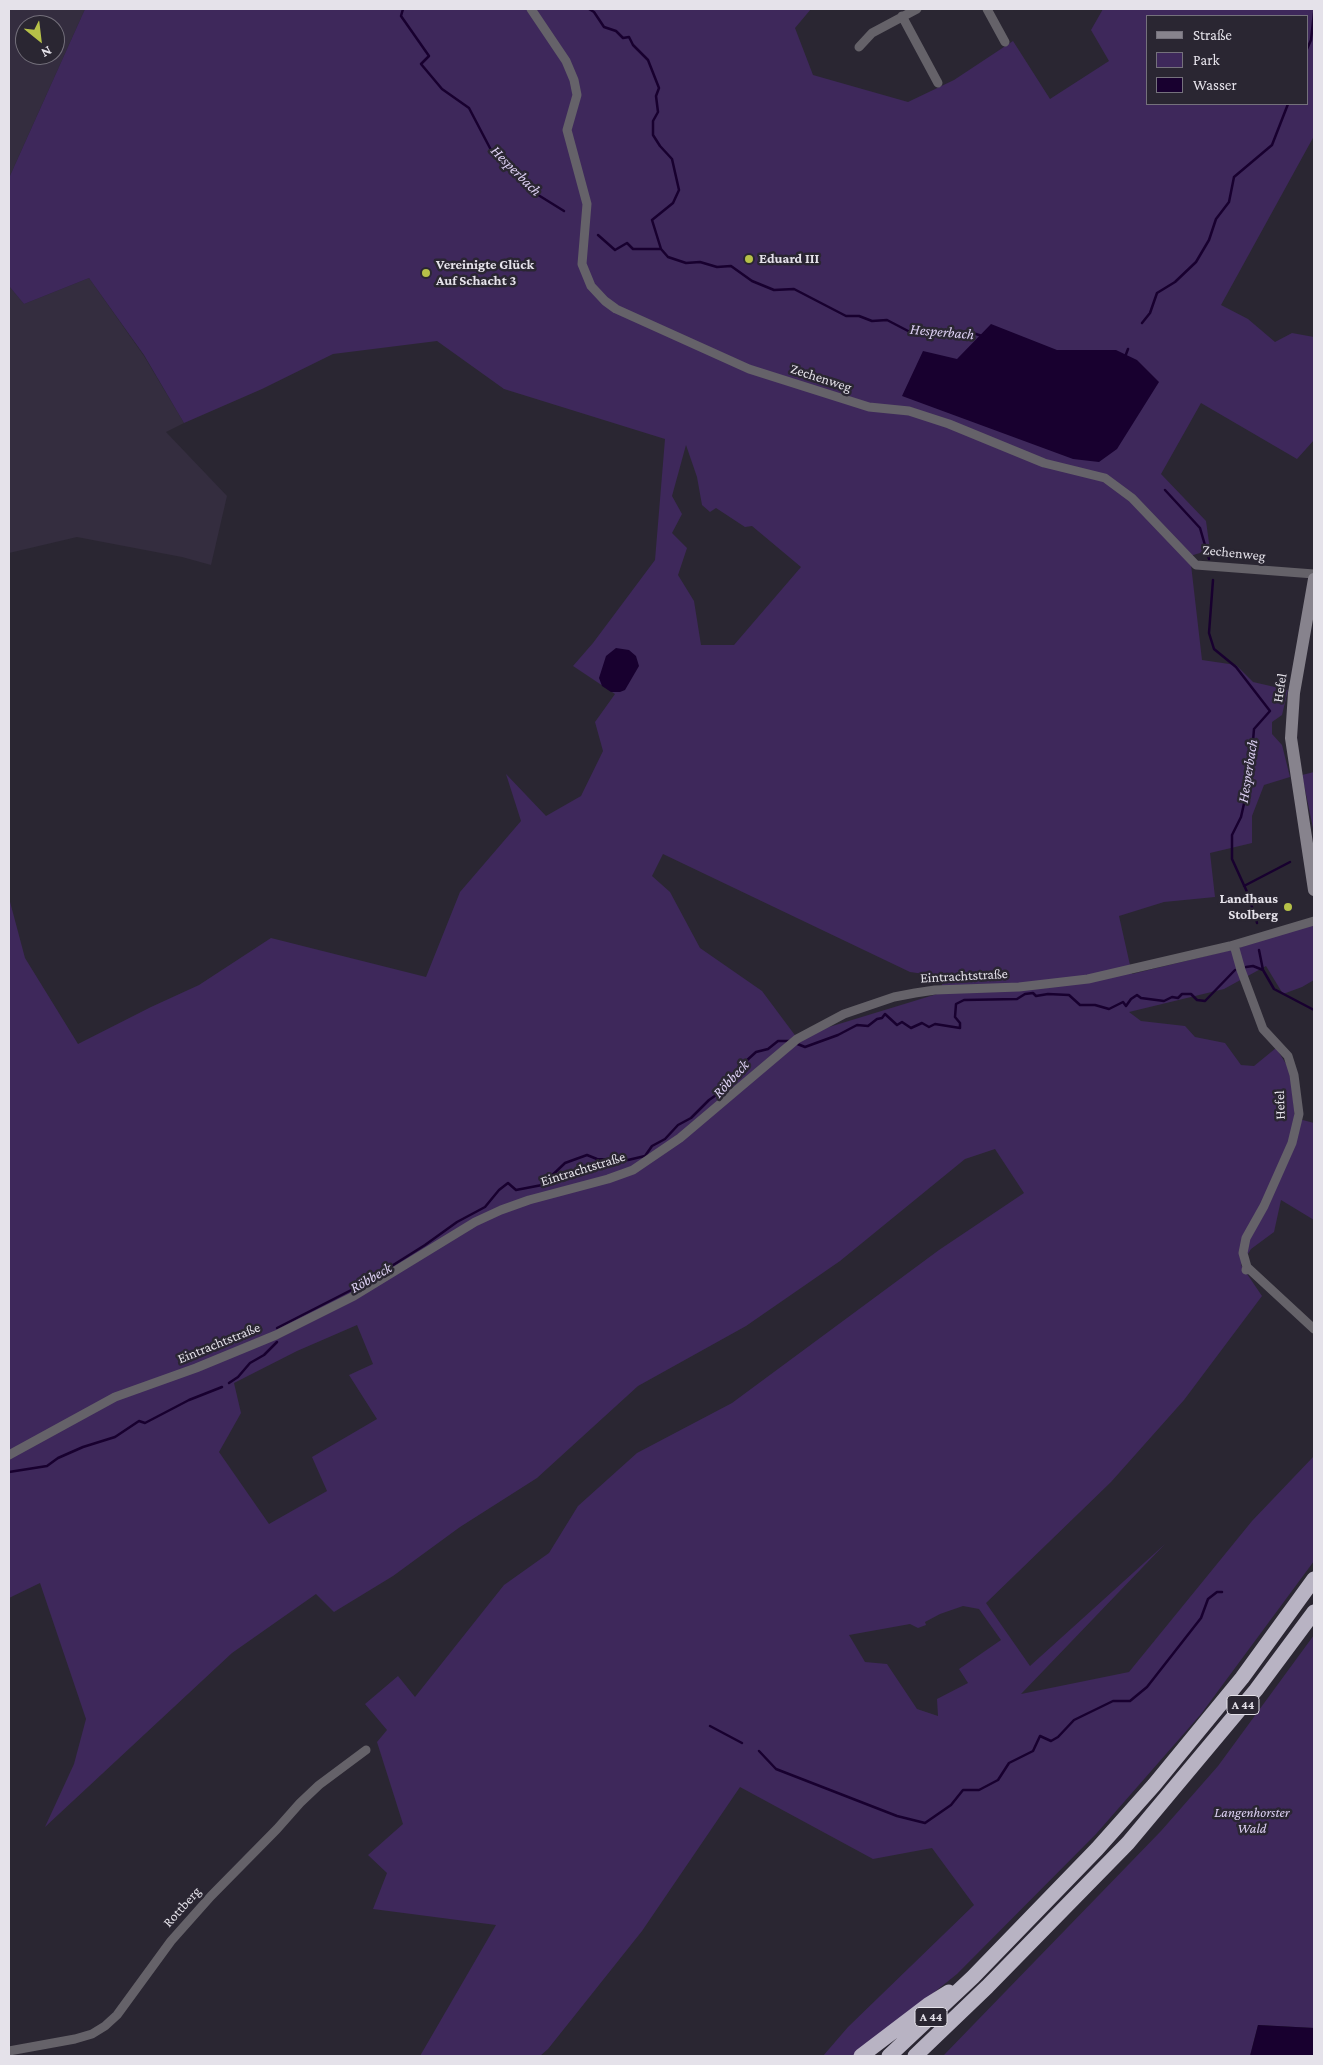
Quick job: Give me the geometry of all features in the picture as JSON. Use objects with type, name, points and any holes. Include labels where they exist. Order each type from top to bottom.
[{"type":"highway","name":"A 44","points":[[889,2056],[973,1977],[1097,1849],[1154,1785],[1242,1678],[1314,1579]]},
{"type":"highway","name":"A 44","points":[[915,2056],[987,1987],[1128,1843],[1256,1690],[1314,1612]]},
{"type":"highway","points":[[860,2056],[928,2004],[973,1977]]},
{"type":"highway","points":[[929,2056],[958,2028],[987,1987]]},
{"type":"main road","name":"Hefel","points":[[1314,579],[1294,693],[1291,738],[1314,890]]},
{"type":"street","name":"Zechenweg","points":[[531,9],[566,61],[574,80],[577,95],[567,130],[587,204],[582,264],[591,286],[605,301],[616,309],[749,369],[869,407],[909,411],[949,424],[1044,464],[1105,478],[1132,498],[1196,564],[1314,574]]},
{"type":"street","points":[[859,46],[872,33],[917,9]]},
{"type":"street","points":[[987,9],[1005,42]]},
{"type":"street","points":[[902,16],[938,83]]},
{"type":"street","name":"Eintrachtstraße","points":[[9,1455],[115,1397],[196,1368],[294,1326],[354,1296],[490,1214],[529,1200],[608,1179],[633,1170],[680,1138],[797,1039],[844,1014],[894,997],[935,990],[1019,987],[1088,979],[1234,945],[1314,921]]},
{"type":"street","name":"Hefel","points":[[1234,945],[1240,970],[1263,1028],[1288,1056],[1294,1076],[1298,1114],[1292,1143],[1264,1206],[1246,1238],[1243,1253],[1246,1269],[1314,1329]]},
{"type":"street","name":"Rottberg","points":[[9,2051],[75,2040],[92,2034],[105,2026],[117,2015],[171,1941],[211,1896],[319,1785],[366,1750]]},
{"type":"shaded area","points":[[9,9],[85,9],[65,53],[65,15],[15,15],[15,65],[60,65],[9,178]]},
{"type":"shaded area","points":[[89,278],[144,356],[184,423],[166,432],[227,496],[211,565],[182,557],[77,537],[9,553],[9,286],[24,304]]},
{"type":"green space","points":[[85,9],[811,9],[795,28],[813,75],[908,102],[954,80],[1013,41],[1050,99],[1109,61],[1091,30],[1103,9],[1314,9],[1314,136],[1221,305],[1248,319],[1275,342],[1292,333],[1314,337],[1314,440],[1297,459],[1201,403],[1161,474],[1206,521],[1210,550],[1190,556],[1202,660],[1236,665],[1253,682],[1288,690],[1282,715],[1272,722],[1272,734],[1282,745],[1290,777],[1264,785],[1252,816],[1252,843],[1210,853],[1215,897],[1164,902],[1119,916],[1132,974],[1239,948],[1265,936],[1314,919],[1314,980],[1302,987],[1283,994],[1266,966],[1224,989],[1129,1012],[1141,1021],[1185,1026],[1195,1037],[1225,1043],[1241,1065],[1254,1066],[1276,1048],[1290,1070],[1295,1118],[1314,1123],[1314,1220],[1281,1200],[1274,1232],[1251,1249],[1241,1265],[1262,1296],[1184,1400],[1111,1482],[986,1603],[1030,1666],[1165,1544],[1021,1694],[1129,1672],[1252,1521],[1314,1456],[1314,1561],[1201,1714],[1096,1834],[957,1974],[855,2056],[823,2056],[848,2027],[974,1905],[932,1848],[873,1859],[740,1787],[642,1931],[548,2049],[540,2056],[420,2056],[496,1925],[373,1909],[387,1873],[368,1855],[403,1824],[377,1742],[387,1730],[365,1704],[398,1676],[415,1697],[504,1585],[549,1553],[578,1506],[637,1453],[732,1403],[939,1250],[1024,1193],[995,1149],[965,1159],[840,1261],[746,1326],[638,1386],[537,1478],[460,1527],[393,1576],[334,1612],[316,1594],[232,1653],[45,1827],[74,1764],[86,1719],[40,1583],[9,1598],[9,898],[25,958],[78,1044],[199,985],[271,938],[426,977],[460,892],[521,821],[506,774],[546,816],[581,796],[603,751],[595,722],[615,694],[573,666],[593,643],[655,560],[665,439],[504,389],[437,341],[333,354],[262,389],[184,423],[144,355],[89,278],[24,304],[9,286],[9,178],[60,65],[65,65],[65,53]],"holes":[[[686,445],[697,477],[702,505],[710,512],[716,508],[745,527],[752,526],[801,567],[734,645],[701,645],[694,601],[678,575],[687,548],[672,533],[682,514],[672,496]],[[663,854],[910,972],[946,977],[937,994],[816,1031],[800,1042],[762,991],[700,948],[670,892],[652,876]],[[357,1325],[373,1364],[349,1375],[377,1419],[312,1457],[327,1491],[269,1524],[219,1452],[241,1413],[234,1383],[297,1351]],[[963,1606],[979,1609],[1001,1640],[959,1669],[968,1683],[937,1699],[938,1716],[917,1709],[887,1664],[865,1662],[849,1635],[910,1624],[918,1628],[926,1625],[925,1622],[940,1614]]]},
{"type":"green space","points":[[1314,772],[1314,833],[1302,775]]},
{"type":"green space","name":"Langenhorster Wald","points":[[1314,1635],[1314,2028],[1258,2025],[1250,2056],[943,2056],[1161,1831],[1218,1766]]},
{"type":"water","points":[[991,324],[1057,350],[1116,350],[1137,360],[1159,382],[1117,449],[1099,462],[1073,459],[902,396],[923,351],[957,359]]},
{"type":"water","points":[[616,648],[629,650],[636,656],[639,666],[625,690],[611,692],[602,686],[599,678],[606,656]]},
{"type":"water","points":[[1258,2025],[1314,2028],[1314,2056],[1250,2056]]},
{"type":"waterway","name":"Hesperbach","points":[[403,9],[401,16],[429,56],[421,64],[442,89],[469,108],[491,150],[535,193],[564,211]]},
{"type":"waterway","points":[[589,9],[594,12],[604,27],[616,31],[623,38],[629,37],[633,45],[648,60],[659,88],[656,96],[658,112],[653,121],[653,135],[672,159],[679,190],[673,203],[652,220],[661,249]]},
{"type":"waterway","points":[[1308,47],[1311,40],[1314,13]]},
{"type":"waterway","points":[[1142,323],[1150,313],[1157,293],[1175,282],[1196,262],[1209,240],[1216,219],[1229,202],[1234,177],[1272,145],[1288,105]]},
{"type":"waterway","name":"Hesperbach","points":[[598,235],[615,250],[627,243],[633,249],[661,249],[668,257],[686,263],[700,262],[717,267],[731,266],[752,281],[774,290],[794,289],[846,316],[859,316],[872,321],[887,320],[910,332],[976,334],[982,336]]},
{"type":"waterway","points":[[1125,357],[1128,349]]},
{"type":"waterway","name":"Hesperbach","points":[[1165,490],[1200,528],[1209,559]]},
{"type":"waterway","name":"Hesperbach","points":[[1213,580],[1209,633],[1214,649],[1236,667],[1270,711],[1254,729],[1250,777],[1241,817],[1232,835],[1232,859],[1248,894],[1257,923]]},
{"type":"waterway","points":[[1244,886],[1290,862]]},
{"type":"waterway","name":"Hesperbach","points":[[1259,950],[1263,970],[1274,989],[1314,1010]]},
{"type":"waterway","name":"Röbbeck","points":[[1246,967],[1253,966],[1263,970]]},
{"type":"waterway","name":"Röbbeck","points":[[795,1043],[805,1047],[838,1035],[857,1025],[868,1026],[877,1019],[882,1018],[885,1014],[897,1025],[902,1022],[911,1028],[922,1023],[929,1027],[935,1024],[960,1028],[960,1023],[955,1017],[956,1004],[964,1000],[1017,999],[1025,994],[1033,993],[1036,996],[1048,994],[1069,995],[1080,1005],[1095,1005],[1109,1009],[1123,1002],[1126,1006],[1137,995],[1141,998],[1164,1001],[1172,997],[1178,998],[1182,994],[1191,994],[1197,1000],[1205,1001],[1235,970]]},
{"type":"waterway","name":"Röbbeck","points":[[277,1328],[363,1284],[425,1245],[457,1222],[485,1207],[499,1190],[508,1183],[516,1190],[542,1185],[565,1163],[587,1155],[597,1159],[628,1160],[645,1156],[652,1146],[665,1139],[678,1125],[691,1118],[709,1100],[722,1091],[733,1077],[739,1075],[745,1062],[756,1052],[768,1049],[778,1041],[790,1041]]},
{"type":"waterway","name":"Röbbeck","points":[[229,1383],[238,1377],[250,1363],[264,1355],[277,1342]]},
{"type":"waterway","name":"Röbbeck","points":[[9,1472],[47,1466],[58,1458],[83,1447],[115,1437],[139,1421],[145,1423],[189,1400],[222,1387]]},
{"type":"waterway","points":[[759,1751],[776,1769],[897,1816],[925,1823],[951,1805],[963,1790],[979,1790],[998,1780],[1009,1763],[1033,1751],[1040,1736],[1051,1741],[1058,1737],[1074,1720],[1113,1701],[1130,1701],[1147,1687],[1201,1618],[1208,1599],[1217,1592],[1222,1592]]},
{"type":"waterway","points":[[710,1726],[742,1743]]},
{"type":"place","name":"Eduard III","points":[[749,259]]},
{"type":"place","name":"Vereinigte Glück Auf Schacht 3","points":[[426,273]]},
{"type":"place","name":"Landhaus Stolberg","points":[[1288,907]]}]
